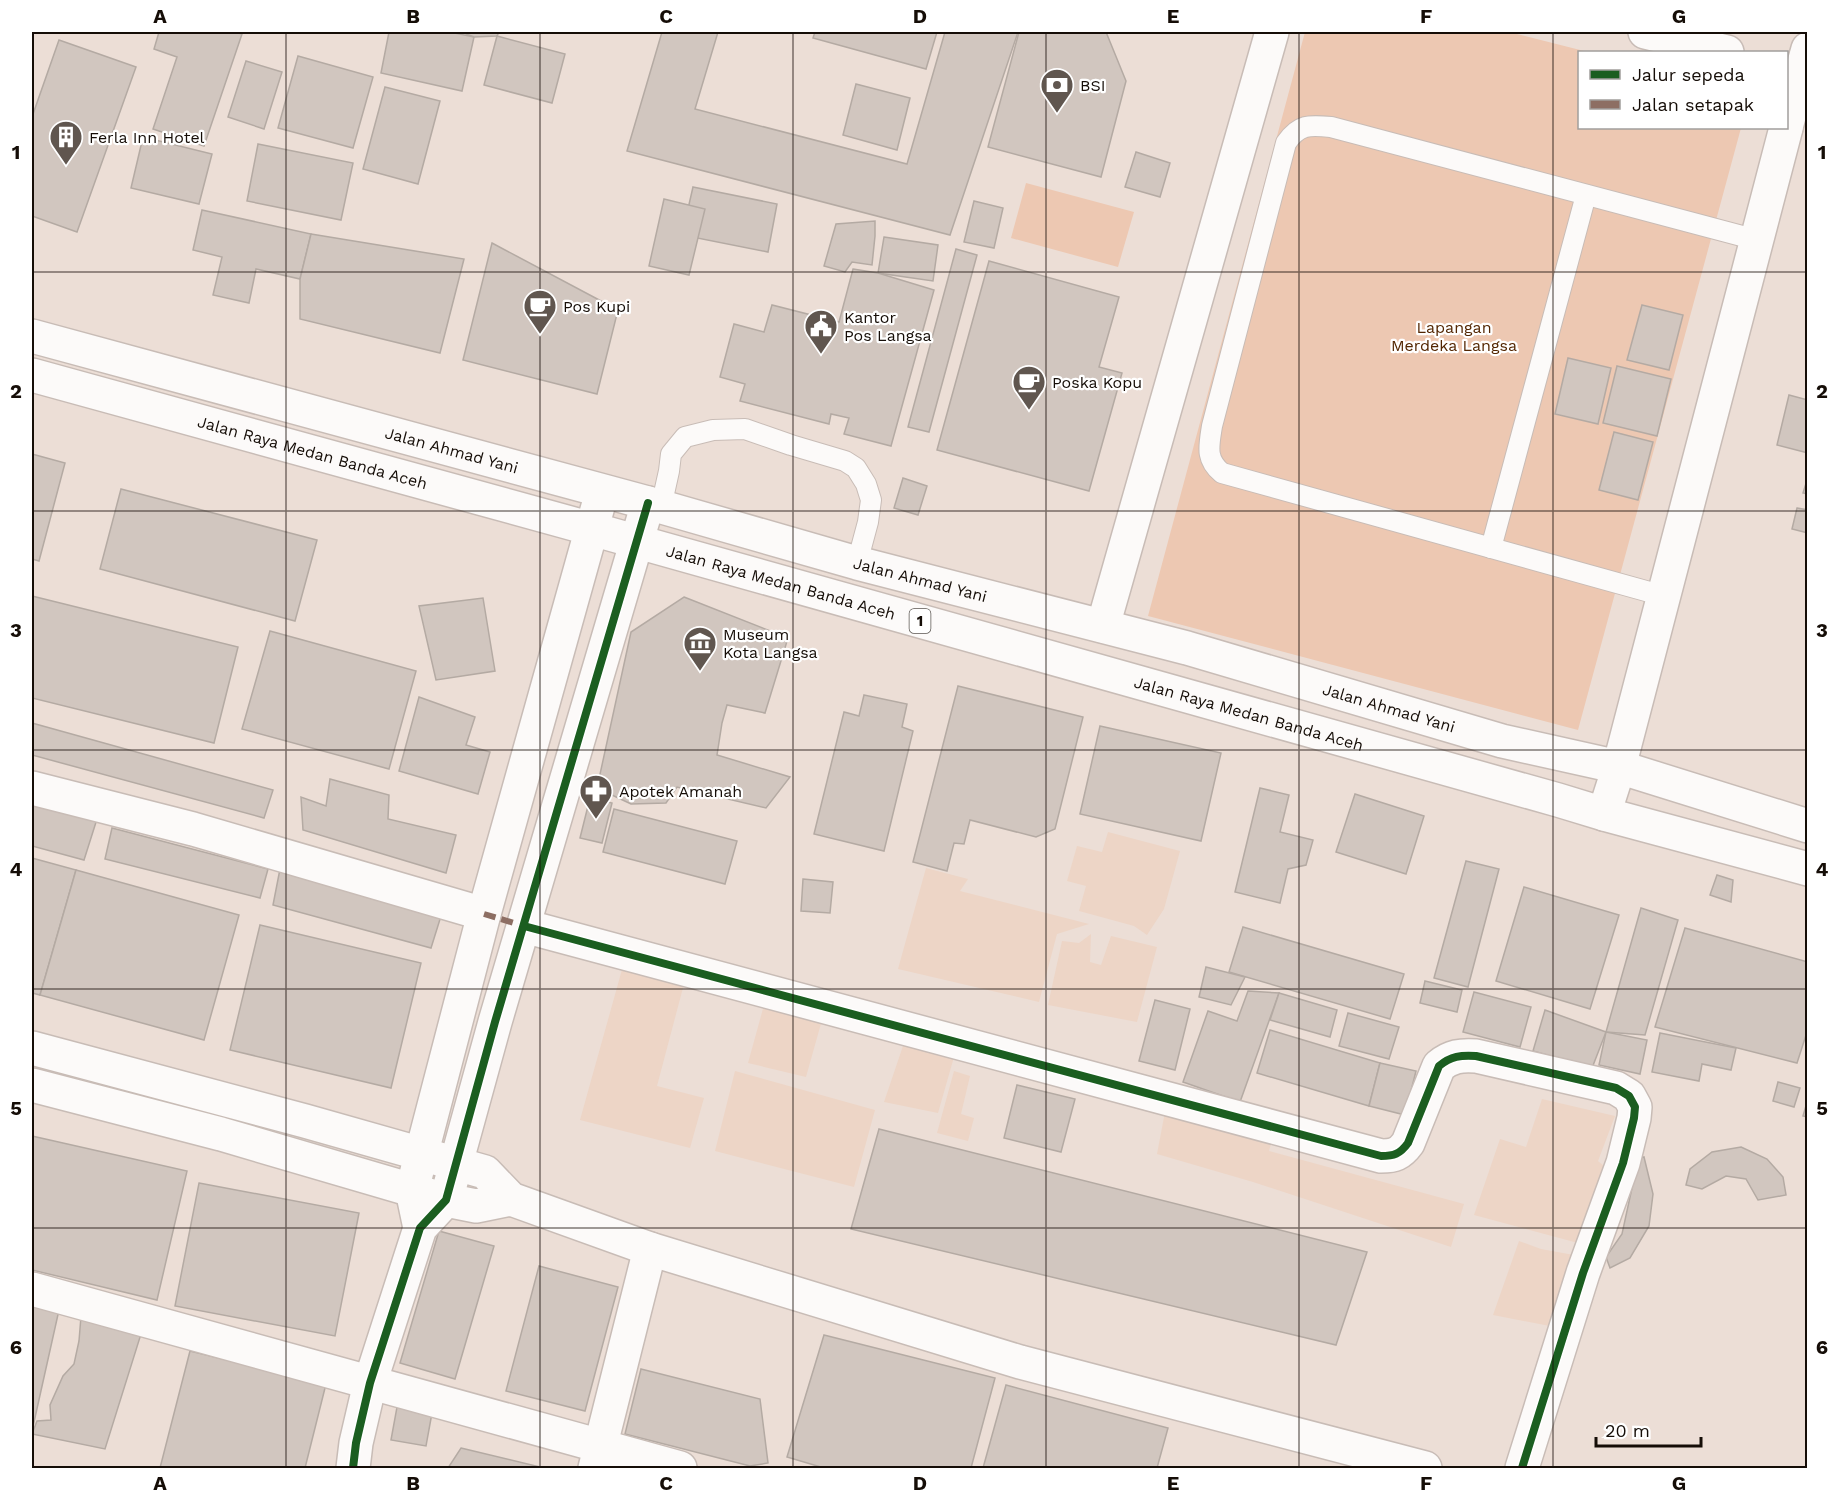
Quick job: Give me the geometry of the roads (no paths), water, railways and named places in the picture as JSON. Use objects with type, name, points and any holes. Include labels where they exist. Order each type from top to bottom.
[{"type":"street","points":[[1103,626],[1272,32]]},
{"type":"street","points":[[1645,32],[1723,51]]},
{"type":"street","points":[[1788,119],[1801,65]]},
{"type":"street","points":[[1604,814],[1619,767],[1785,129]]},
{"type":"street","name":"Jalan Ahmad Yani","points":[[32,336],[654,505],[857,563],[1187,648],[1502,741],[1619,767],[1808,826]]},
{"type":"street","name":"Jalan Raya Medan Banda Aceh","points":[[32,375],[636,541],[1604,814],[1808,869]]},
{"type":"street","points":[[420,1228],[412,1190],[484,914],[602,492]]},
{"type":"street","points":[[352,1468],[370,1383],[420,1228],[446,1200],[636,541],[654,505]]},
{"type":"street","points":[[32,788],[193,829],[484,914]]},
{"type":"street","points":[[524,926],[1381,1156],[1394,1156],[1402,1152],[1408,1143],[1439,1066],[1448,1059],[1460,1055],[1476,1056],[1616,1088],[1629,1096],[1635,1107],[1623,1163],[1583,1273],[1522,1468]]},
{"type":"street","points":[[32,1048],[485,1172],[511,1199],[650,1249],[1020,1362],[1425,1468]]},
{"type":"street","points":[[32,1085],[221,1134],[446,1200],[476,1206],[511,1199]]},
{"type":"street","points":[[598,1458],[650,1249]]},
{"type":"street","points":[[32,1289],[370,1383],[598,1458],[680,1468]]},
{"type":"lane","points":[[1664,596],[1222,473],[1213,465],[1209,452],[1212,426],[1286,143],[1294,132],[1304,127],[1331,127],[1757,240]]},
{"type":"lane","points":[[1491,548],[1586,195]]},
{"type":"lane","points":[[654,505],[669,471],[671,454],[686,437],[713,430],[745,429],[845,461],[856,468],[866,483],[871,500],[868,522],[857,563]]},
{"type":"place","name":"BSI","points":[[1057,114]]},
{"type":"place","name":"Ferla Inn Hotel","points":[[66,166]]},
{"type":"place","name":"Pos Kupi","points":[[540,335]]},
{"type":"place","name":"Kantor Pos Langsa","points":[[821,355]]},
{"type":"place","name":"Poska Kopu","points":[[1029,411]]},
{"type":"place","name":"Museum Kota Langsa","points":[[700,672]]},
{"type":"place","name":"Apotek Amanah","points":[[596,820]]},
{"type":"park label","name":"Lapangan Merdeka Langsa","points":[[1454,336]]}]
